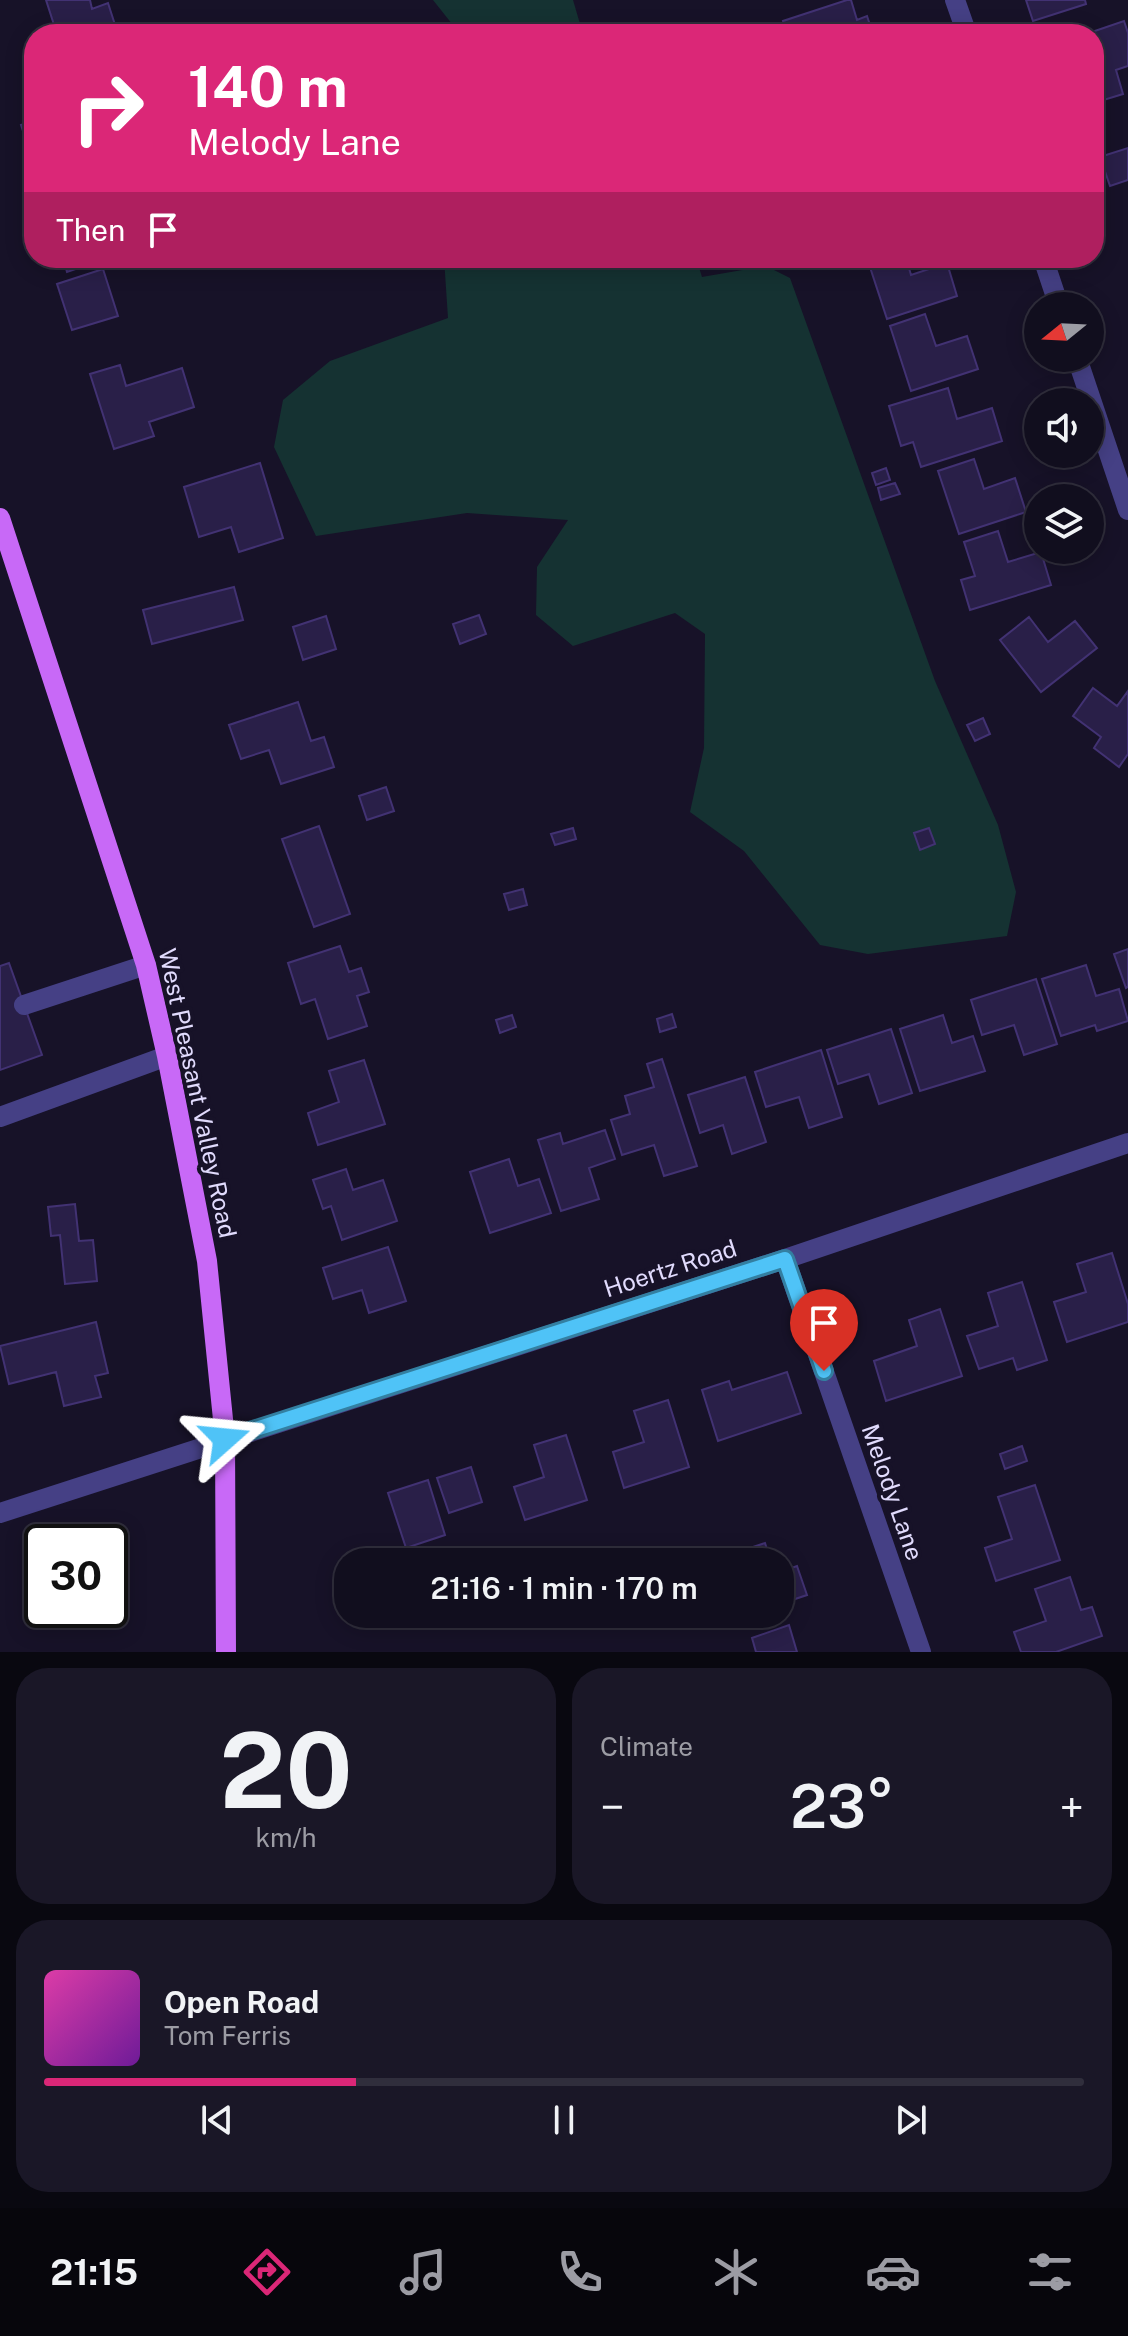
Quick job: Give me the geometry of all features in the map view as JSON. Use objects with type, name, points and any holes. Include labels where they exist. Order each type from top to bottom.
[{"type":"main road","name":"West Pleasant Valley Road","points":[[0,518],[146,965],[167,1056],[207,1261],[225,1439],[226,1652]]},
{"type":"street","points":[[955,0],[963,24]]},
{"type":"street","points":[[1046,268],[1054,292]]},
{"type":"street","points":[[1082,372],[1128,510]]},
{"type":"street","points":[[24,1005],[146,965]]},
{"type":"street","points":[[0,1117],[167,1056]]},
{"type":"street","name":"Hoertz Road","points":[[0,1513],[785,1259],[1128,1143]]},
{"type":"street","name":"Melody Lane","points":[[785,1259],[921,1652]]},
{"type":"green space","points":[[433,0],[573,0],[580,24],[452,24]]},
{"type":"green space","points":[[445,268],[699,268],[702,277],[770,268],[790,278],[935,681],[998,825],[1016,892],[1007,936],[868,954],[820,945],[744,851],[690,812],[704,748],[705,634],[675,613],[573,646],[536,615],[537,567],[568,520],[467,513],[316,536],[274,447],[283,400],[330,361],[448,318]]},
{"type":"building","points":[[46,0],[90,0],[92,9],[108,3],[115,24],[54,24]]},
{"type":"building","points":[[851,0],[857,20],[867,16],[870,24],[784,24],[783,21]]},
{"type":"building","points":[[1026,0],[1085,0],[1086,4],[1033,21]]},
{"type":"building","points":[[1124,21],[1128,33],[1128,66],[1116,70],[1123,94],[1104,100],[1104,28]]},
{"type":"building","points":[[1128,148],[1128,180],[1110,186],[1104,169],[1104,156]]},
{"type":"building","points":[[870,268],[909,268],[911,275],[932,268],[949,268],[957,296],[887,319]]},
{"type":"building","points":[[103,269],[118,316],[72,330],[57,284]]},
{"type":"building","points":[[925,314],[936,346],[967,336],[978,369],[911,391],[890,326]]},
{"type":"building","points":[[120,365],[126,386],[182,368],[194,407],[149,422],[154,436],[114,449],[90,374]]},
{"type":"building","points":[[948,388],[957,419],[992,408],[1002,441],[921,467],[913,442],[901,446],[889,406]]},
{"type":"building","points":[[974,459],[984,489],[1015,478],[1024,513],[959,534],[938,471]]},
{"type":"building","points":[[260,463],[283,538],[239,552],[231,527],[199,537],[184,487]]},
{"type":"building","points":[[886,468],[890,480],[876,485],[872,473]]},
{"type":"building","points":[[895,483],[900,494],[881,500],[878,488]]},
{"type":"building","points":[[998,531],[1008,562],[1024,557],[1024,564],[1045,564],[1051,585],[970,610],[961,580],[975,576],[964,542]]},
{"type":"building","points":[[234,587],[243,620],[152,644],[143,610]]},
{"type":"building","points":[[479,615],[486,634],[460,644],[453,624]]},
{"type":"building","points":[[326,616],[336,649],[303,660],[293,627]]},
{"type":"building","points":[[1029,617],[1048,642],[1075,621],[1097,648],[1041,692],[1000,640]]},
{"type":"building","points":[[1093,688],[1117,706],[1128,691],[1128,754],[1119,767],[1094,748],[1101,737],[1073,716]]},
{"type":"building","points":[[298,702],[311,741],[324,737],[334,767],[281,784],[269,750],[241,759],[229,725]]},
{"type":"building","points":[[983,718],[990,734],[975,741],[967,725]]},
{"type":"building","points":[[386,787],[394,811],[367,820],[359,796]]},
{"type":"building","points":[[319,826],[350,914],[314,927],[282,839]]},
{"type":"building","points":[[573,828],[576,839],[555,845],[551,834]]},
{"type":"building","points":[[929,828],[935,844],[920,850],[914,833]]},
{"type":"building","points":[[523,889],[527,905],[509,910],[504,894]]},
{"type":"building","points":[[340,946],[349,972],[361,968],[369,992],[357,996],[367,1026],[328,1039],[315,999],[301,1004],[288,963]]},
{"type":"building","points":[[1128,949],[1128,987],[1126,988],[1114,954]]},
{"type":"building","points":[[9,963],[42,1055],[0,1070],[0,966]]},
{"type":"building","points":[[1086,965],[1096,996],[1119,989],[1128,1021],[1097,1031],[1095,1025],[1061,1036],[1042,979]]},
{"type":"building","points":[[1036,979],[1057,1044],[1024,1055],[1014,1025],[982,1035],[971,1000]]},
{"type":"building","points":[[672,1014],[676,1027],[660,1032],[657,1019]]},
{"type":"building","points":[[512,1015],[516,1027],[500,1033],[496,1020]]},
{"type":"building","points":[[943,1015],[952,1043],[973,1036],[985,1071],[920,1091],[900,1029]]},
{"type":"building","points":[[891,1029],[912,1093],[879,1104],[869,1074],[838,1084],[827,1050]]},
{"type":"building","points":[[821,1050],[842,1117],[809,1128],[799,1097],[766,1107],[755,1072]]},
{"type":"building","points":[[662,1059],[697,1166],[664,1176],[654,1145],[622,1155],[611,1120],[630,1114],[625,1096],[654,1087],[647,1064]]},
{"type":"building","points":[[364,1060],[385,1124],[318,1145],[308,1113],[339,1102],[329,1071]]},
{"type":"building","points":[[745,1077],[766,1142],[732,1154],[723,1125],[700,1133],[688,1095]]},
{"type":"building","points":[[605,1130],[615,1159],[589,1168],[599,1199],[561,1211],[538,1140],[560,1133],[563,1144]]},
{"type":"building","points":[[509,1159],[518,1186],[539,1179],[551,1213],[490,1233],[470,1172]]},
{"type":"building","points":[[346,1169],[353,1190],[383,1180],[397,1221],[342,1240],[331,1206],[323,1209],[313,1180]]},
{"type":"building","points":[[75,1204],[79,1241],[93,1240],[97,1281],[65,1284],[60,1235],[51,1236],[48,1207]]},
{"type":"building","points":[[388,1247],[406,1301],[369,1313],[362,1290],[333,1299],[323,1268]]},
{"type":"building","points":[[1112,1253],[1128,1304],[1128,1322],[1067,1342],[1054,1302],[1086,1292],[1077,1264]]},
{"type":"building","points":[[1022,1282],[1047,1360],[1017,1370],[1013,1358],[979,1369],[967,1336],[998,1326],[988,1293]]},
{"type":"building","points":[[940,1309],[962,1376],[886,1401],[874,1361],[917,1346],[909,1320]]},
{"type":"building","points":[[96,1322],[108,1373],[95,1376],[101,1397],[64,1406],[56,1372],[9,1384],[0,1346]]},
{"type":"building","points":[[787,1372],[801,1413],[718,1441],[702,1390],[729,1381],[732,1390]]},
{"type":"building","points":[[668,1400],[689,1467],[624,1488],[613,1452],[644,1442],[634,1411]]},
{"type":"building","points":[[566,1435],[587,1500],[525,1520],[514,1487],[544,1477],[534,1445]]},
{"type":"building","points":[[1022,1446],[1027,1461],[1005,1469],[1000,1454]]},
{"type":"building","points":[[471,1467],[482,1502],[449,1513],[437,1478]]},
{"type":"building","points":[[428,1480],[445,1535],[406,1548],[388,1493]]},
{"type":"building","points":[[1035,1485],[1060,1560],[996,1581],[985,1548],[1012,1539],[998,1497]]},
{"type":"building","points":[[765,1543],[767,1548],[750,1548]]},
{"type":"building","points":[[797,1566],[807,1595],[794,1599],[794,1567]]},
{"type":"building","points":[[1070,1577],[1081,1610],[1092,1607],[1102,1636],[1056,1652],[1021,1652],[1014,1632],[1046,1621],[1035,1589]]},
{"type":"building","points":[[780,1628],[790,1628],[797,1652],[756,1652],[752,1638]]},
{"type":"route","points":[[225,1439],[785,1259],[824,1371]]}]
